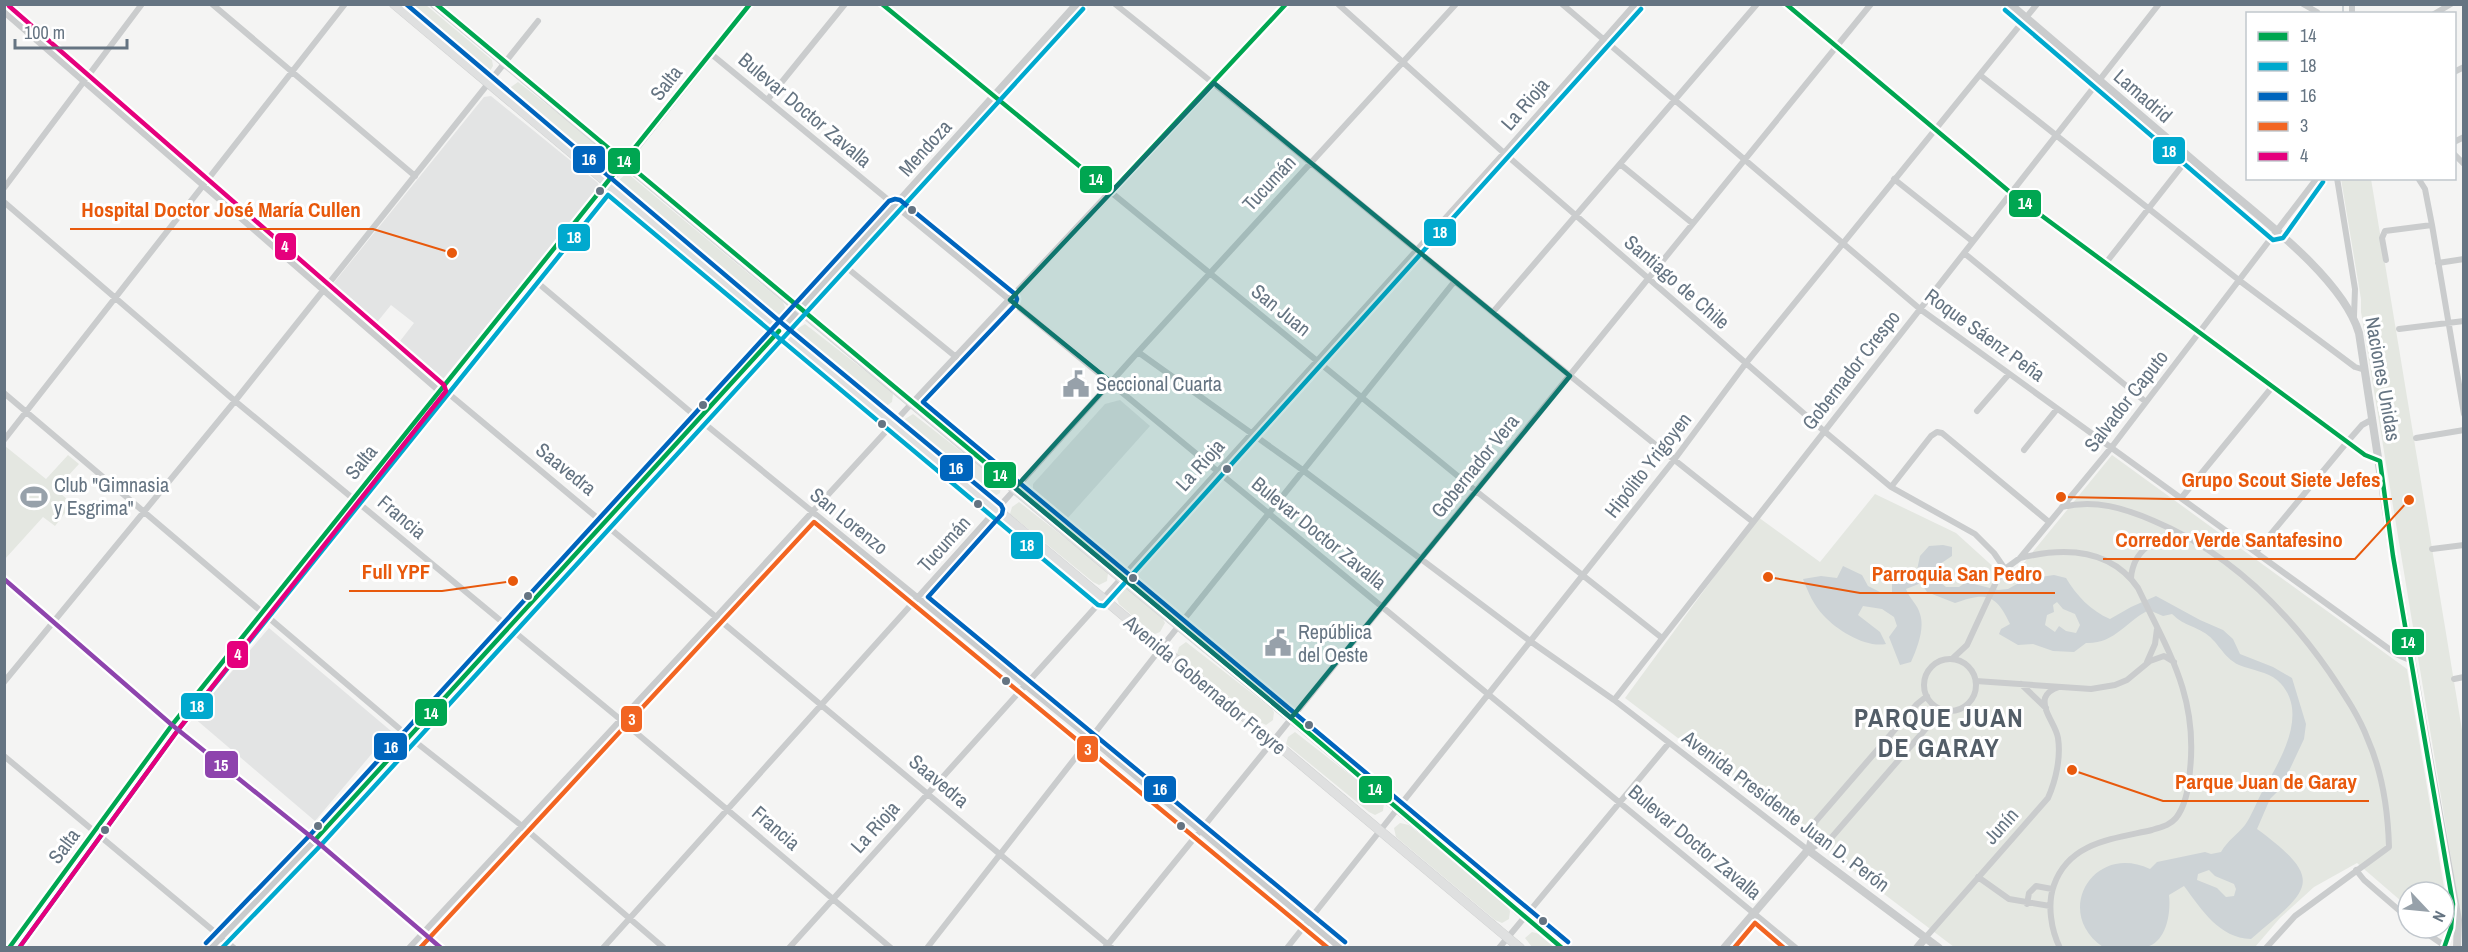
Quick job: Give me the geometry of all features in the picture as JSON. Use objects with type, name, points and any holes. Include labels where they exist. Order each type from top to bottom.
[{"type":"main road","name":"Avenida Gobernador Freyre","points":[[394,4],[779,331],[894,424],[1520,948]]},
{"type":"main road","name":"Avenida Gobernador Freyre","points":[[435,4],[1399,808],[1563,948]]},
{"type":"street","points":[[4,188],[142,4]]},
{"type":"street","points":[[212,4],[415,176]]},
{"type":"street","points":[[4,440],[345,4]]},
{"type":"street","name":"Salta","points":[[9,948],[172,724],[608,184],[750,4]]},
{"type":"street","points":[[768,99],[845,4]]},
{"type":"street","name":"San Juan","points":[[881,4],[1581,576],[1662,638]]},
{"type":"street","name":"Mendoza","points":[[211,948],[315,840],[700,420],[799,308],[896,206],[1077,4]]},
{"type":"street","points":[[1115,4],[1311,162],[1415,251],[1753,522]]},
{"type":"street","points":[[409,948],[912,403],[1287,4]]},
{"type":"street","name":"Santiago de Chile","points":[[1338,4],[1504,153],[1824,431],[1891,487],[1975,534],[1994,553],[2005,569]]},
{"type":"street","name":"Tucumán","points":[[603,948],[1209,273],[1456,4]]},
{"type":"street","name":"Roque Sáenz Peña","points":[[1562,4],[1842,245],[1920,309],[2396,654],[2412,661]]},
{"type":"street","name":"La Rioja","points":[[789,948],[1316,359],[1504,153],[1635,4]]},
{"type":"street","points":[[1493,312],[1757,4]]},
{"type":"street","points":[[1785,4],[2011,192],[2105,264],[2201,331],[2365,454],[2380,461]]},
{"type":"street","name":"Gobernador Vera","points":[[1108,946],[1272,740],[1383,607],[1871,4]]},
{"type":"street","name":"Lamadrid","points":[[2010,4],[2277,233],[2329,281],[2354,316]]},
{"type":"street","name":"Hipólito Yrigoyen","points":[[1287,948],[1674,460],[1746,363],[2037,4]]},
{"type":"street","name":"Gobernador Crespo","points":[[1614,700],[2159,4]]},
{"type":"street","points":[[2303,4],[2317,10]]},
{"type":"street","points":[[2437,12],[2451,4]]},
{"type":"street","name":"Saavedra","points":[[4,12],[205,184],[439,391],[449,394],[605,523],[1108,946]]},
{"type":"street","points":[[4,682],[235,401],[538,21]]},
{"type":"street","name":"Bulevar Doctor Zavalla","points":[[710,53],[1796,948]]},
{"type":"street","points":[[1980,75],[2240,281],[2355,367],[2365,370]]},
{"type":"street","points":[[2105,264],[2189,157]]},
{"type":"street","points":[[1620,164],[1692,223]]},
{"type":"street","points":[[1894,179],[1972,241]]},
{"type":"street","name":"Salvador Caputo","points":[[1952,658],[1967,645],[1997,580],[2005,569],[2020,558],[2111,448],[2316,180]]},
{"type":"street","name":"Naciones Unidas","points":[[2337,180],[2355,289],[2354,316],[2380,461],[2393,556],[2447,880]]},
{"type":"street","points":[[2419,180],[2425,189],[2439,262],[2463,414]]},
{"type":"street","name":"Francia","points":[[4,202],[235,401],[621,720],[891,948]]},
{"type":"street","points":[[2386,260],[2382,238],[2385,231],[2432,225]]},
{"type":"street","points":[[1964,253],[2146,402]]},
{"type":"street","points":[[2439,262],[2463,259]]},
{"type":"street","points":[[842,263],[956,357]]},
{"type":"street","name":"San Lorenzo","points":[[532,278],[700,420],[1091,739],[1340,948]]},
{"type":"street","points":[[927,948],[1161,648],[1454,282]]},
{"type":"street","points":[[2399,329],[2463,321]]},
{"type":"street","name":"Avenida Presidente Juan D. Perón","points":[[1138,352],[1304,471],[1530,641],[1614,700],[1668,744],[1940,948]]},
{"type":"street","points":[[1977,411],[2009,374]]},
{"type":"street","points":[[2182,497],[2273,386]]},
{"type":"street","points":[[4,393],[408,736],[522,826],[664,948]]},
{"type":"street","points":[[2024,450],[2057,409]]},
{"type":"street","points":[[2256,552],[2362,425],[2373,419]]},
{"type":"street","points":[[2416,438],[2463,430]]},
{"type":"street","points":[[1891,487],[1930,436],[1937,432],[1946,435],[2049,522]]},
{"type":"street","points":[[2062,507],[2097,503],[2142,516],[2186,536],[2226,561],[2281,611],[2311,646],[2340,688],[2364,729],[2372,750],[2382,793],[2389,847],[2295,916],[2266,948]]},
{"type":"street","points":[[2132,578],[2134,563],[2148,545],[2167,536],[2186,536]]},
{"type":"street","points":[[2432,549],[2463,545]]},
{"type":"street","points":[[2020,558],[2062,550],[2078,551],[2108,561],[2132,578],[2175,663],[2187,700],[2191,736],[2188,784],[2180,812],[2175,819],[2163,827],[2106,839],[2081,850],[2058,874],[2052,889],[2050,906],[2060,948]]},
{"type":"street","points":[[4,579],[172,724],[315,840],[442,948]]},
{"type":"street","points":[[2146,666],[2155,644],[2157,628]]},
{"type":"street","name":"Salvador Caputo","points":[[1967,645],[1968,666]]},
{"type":"street","points":[[1976,681],[2091,689],[2115,685],[2127,680],[2155,658],[2164,657],[2175,663]]},
{"type":"street","points":[[1952,658],[1968,666],[1976,681],[1976,689],[1970,702],[1957,710],[1942,710],[1930,702],[1926,696],[1924,681],[1926,674],[1937,662],[1952,658]]},
{"type":"street","points":[[2454,679],[2463,677]]},
{"type":"street","name":"Junín","points":[[1917,948],[2048,798],[2053,786],[2058,737],[2046,708],[2021,684]]},
{"type":"street","points":[[2046,708],[2047,694],[2059,687]]},
{"type":"street","points":[[1808,850],[1815,822],[1926,696]]},
{"type":"street","points":[[1724,948],[1808,850],[1832,837],[1942,710]]},
{"type":"street","points":[[1499,948],[1668,744]]},
{"type":"street","points":[[4,756],[234,948]]},
{"type":"street","points":[[2356,870],[2364,880],[2396,908]]},
{"type":"street","points":[[1978,877],[2008,899],[2027,904],[2050,906]]},
{"type":"street","points":[[2027,904],[2029,893],[2036,886],[2052,889]]},
{"type":"street","name":"Naciones Unidas","points":[[2456,916],[2458,921],[2457,948]]},
{"type":"street","points":[[4,944],[9,948]]},
{"type":"highlighted area","points":[[1214,83],[1570,376],[1291,718],[1015,488],[1111,382],[1010,300]]},
{"type":"shaded area","points":[[401,5],[426,5],[492,60],[493,66],[490,71],[482,73]]},
{"type":"shaded area","points":[[518,82],[603,148],[606,152],[605,160],[598,165],[591,162],[509,94],[511,87]]},
{"type":"shaded area","points":[[491,96],[598,183],[599,188],[443,379],[438,380],[397,345],[414,323],[391,305],[374,326],[333,292],[332,285],[484,97]]},
{"type":"shaded area","points":[[627,173],[783,302],[786,310],[777,320],[620,189],[619,180]]},
{"type":"shaded area","points":[[2341,180],[2371,180],[2463,736],[2463,930],[2456,880],[2361,312],[2361,299]]},
{"type":"shaded area","points":[[805,324],[890,390],[893,394],[892,402],[885,407],[878,404],[795,336],[797,329]]},
{"type":"shaded area","points":[[1120,400],[1150,426],[1066,520],[1033,492],[1033,484],[1105,404]]},
{"type":"shaded area","points":[[913,414],[998,480],[1001,485],[1000,493],[993,497],[986,494],[903,426],[905,419]]},
{"type":"shaded area","name":"Club \"Gimnasia y Esgrima\"","points":[[5,446],[46,479],[68,455],[79,464],[56,489],[72,504],[55,526],[43,517],[5,559]]},
{"type":"shaded area","name":"PARQUE JUAN DE GARAY","points":[[2112,455],[2407,669],[2443,880],[2396,880],[2396,897],[2357,863],[2314,887],[2280,918],[2255,947],[1954,947],[1625,698],[1758,517],[1820,562],[1875,494],[1956,533],[2009,581]]},
{"type":"shaded area","points":[[1019,502],[1105,569],[1108,573],[1107,581],[1099,585],[1093,582],[1010,514],[1012,507]]},
{"type":"shaded area","points":[[1929,546],[1952,547],[1952,556],[1937,566],[1934,577],[1946,587],[1959,587],[1966,582],[1998,590],[2008,589],[2026,579],[2054,575],[2066,578],[2085,602],[2110,619],[2156,596],[2223,630],[2233,639],[2240,654],[2273,667],[2292,678],[2306,724],[2304,739],[2281,788],[2270,799],[2257,829],[2294,861],[2302,874],[2302,885],[2297,896],[2286,908],[2251,939],[2240,937],[2230,934],[2212,921],[2184,886],[2169,895],[2166,925],[2159,939],[2153,944],[2136,949],[2103,947],[2088,932],[2081,916],[2081,900],[2086,885],[2097,873],[2112,865],[2130,863],[2150,869],[2157,862],[2205,852],[2211,854],[2221,852],[2245,825],[2289,736],[2292,706],[2287,692],[2273,677],[2233,662],[2208,635],[2180,621],[2172,614],[2163,616],[2149,610],[2105,640],[2086,643],[2074,652],[2053,651],[2033,644],[2018,645],[1999,634],[2001,629],[2010,624],[2000,606],[1994,601],[1974,597],[1955,603],[1927,592],[1921,583],[1906,589],[1919,611],[1922,626],[1911,662],[1900,665],[1889,637],[1897,626],[1894,617],[1882,609],[1863,606],[1858,615],[1880,632],[1886,644],[1878,645],[1861,641],[1844,633],[1824,616],[1814,603],[1803,579],[1821,576],[1837,578],[1843,566],[1862,575],[1868,586],[1880,592],[1892,593],[1892,584],[1905,582],[1909,573],[1917,570],[1920,556]],"holes":[[[2057,602],[2063,609],[2075,614],[2080,625],[2076,633],[2066,631],[2059,626],[2055,632],[2045,625],[2047,615],[2054,612],[2053,605]],[[2209,870],[2215,876],[2234,884],[2236,889],[2234,896],[2226,897],[2217,888],[2197,880],[2198,874]]]},
{"type":"shaded area","points":[[1123,588],[1128,589],[1162,617],[1165,623],[1160,632],[1155,634],[1150,631],[1119,604],[1116,596]]},
{"type":"shaded area","points":[[269,628],[391,731],[315,821],[193,717]]},
{"type":"shaded area","points":[[1186,642],[1271,708],[1274,712],[1273,720],[1266,725],[1260,722],[1177,654],[1179,647]]},
{"type":"shaded area","points":[[1295,732],[1381,799],[1384,803],[1383,811],[1375,815],[1369,812],[1286,744],[1288,737]]},
{"type":"shaded area","points":[[1400,823],[1409,825],[1507,907],[1510,911],[1509,919],[1502,923],[1495,920],[1396,837],[1394,828]]},
{"type":"shaded area","points":[[1532,932],[1540,934],[1556,947],[1532,947],[1525,938]]},
{"type":"waterway","points":[[2343,4],[2343,12]]},
{"type":"transit line","name":"16","points":[[406,4],[784,325],[1001,505],[1002,514],[928,597],[1345,942]]},
{"type":"transit line","name":"14","points":[[436,4],[1291,718],[1562,948]]},
{"type":"transit line","name":"14","points":[[9,948],[172,725],[750,4]]},
{"type":"transit line","name":"14","points":[[882,4],[1111,192],[1286,4]]},
{"type":"transit line","name":"14","points":[[1786,4],[2011,193],[2365,455],[2380,461],[2393,556],[2453,904],[2451,928],[2444,948]]},
{"type":"transit line","name":"4","points":[[9,6],[444,385],[446,391],[178,730],[19,948]]},
{"type":"transit line","name":"18","points":[[222,948],[321,845],[1083,9]]},
{"type":"transit line","name":"18","points":[[19,948],[178,730],[608,195],[1098,605],[1104,606],[1641,9]]},
{"type":"transit line","name":"18","points":[[2005,10],[2273,240],[2283,238],[2323,182]]},
{"type":"transit line","name":"16","points":[[206,943],[310,835],[889,201],[895,199],[900,200],[1015,294],[1017,299],[1015,305],[923,402],[1568,942]]},
{"type":"transit line","name":"14","points":[[315,840],[779,331]]},
{"type":"transit line","name":"3","points":[[420,948],[814,522],[1328,948]]},
{"type":"transit line","name":"15","points":[[4,579],[172,725],[315,840],[441,948]]},
{"type":"transit line","name":"3","points":[[1734,948],[1755,923],[1784,948]]},
{"type":"place","name":"Hospital Doctor José María Cullen","points":[[452,253]]},
{"type":"place","name":"Seccional Cuarta","points":[[1076,384]]},
{"type":"place","name":"Club \"Gimnasia y Esgrima\"","points":[[34,497]]},
{"type":"place","name":"Grupo Scout Siete Jefes","points":[[2061,497]]},
{"type":"place","name":"Corredor Verde Santafesino","points":[[2409,500]]},
{"type":"place","name":"Parroquia San Pedro","points":[[1768,577]]},
{"type":"place","name":"Full YPF","points":[[513,581]]},
{"type":"place","name":"República del Oeste","points":[[1278,643]]},
{"type":"place","name":"Parque Juan de Garay","points":[[2072,770]]},
{"type":"district","name":"PARQUE JUAN DE GARAY","points":[[1939,733]]}]
